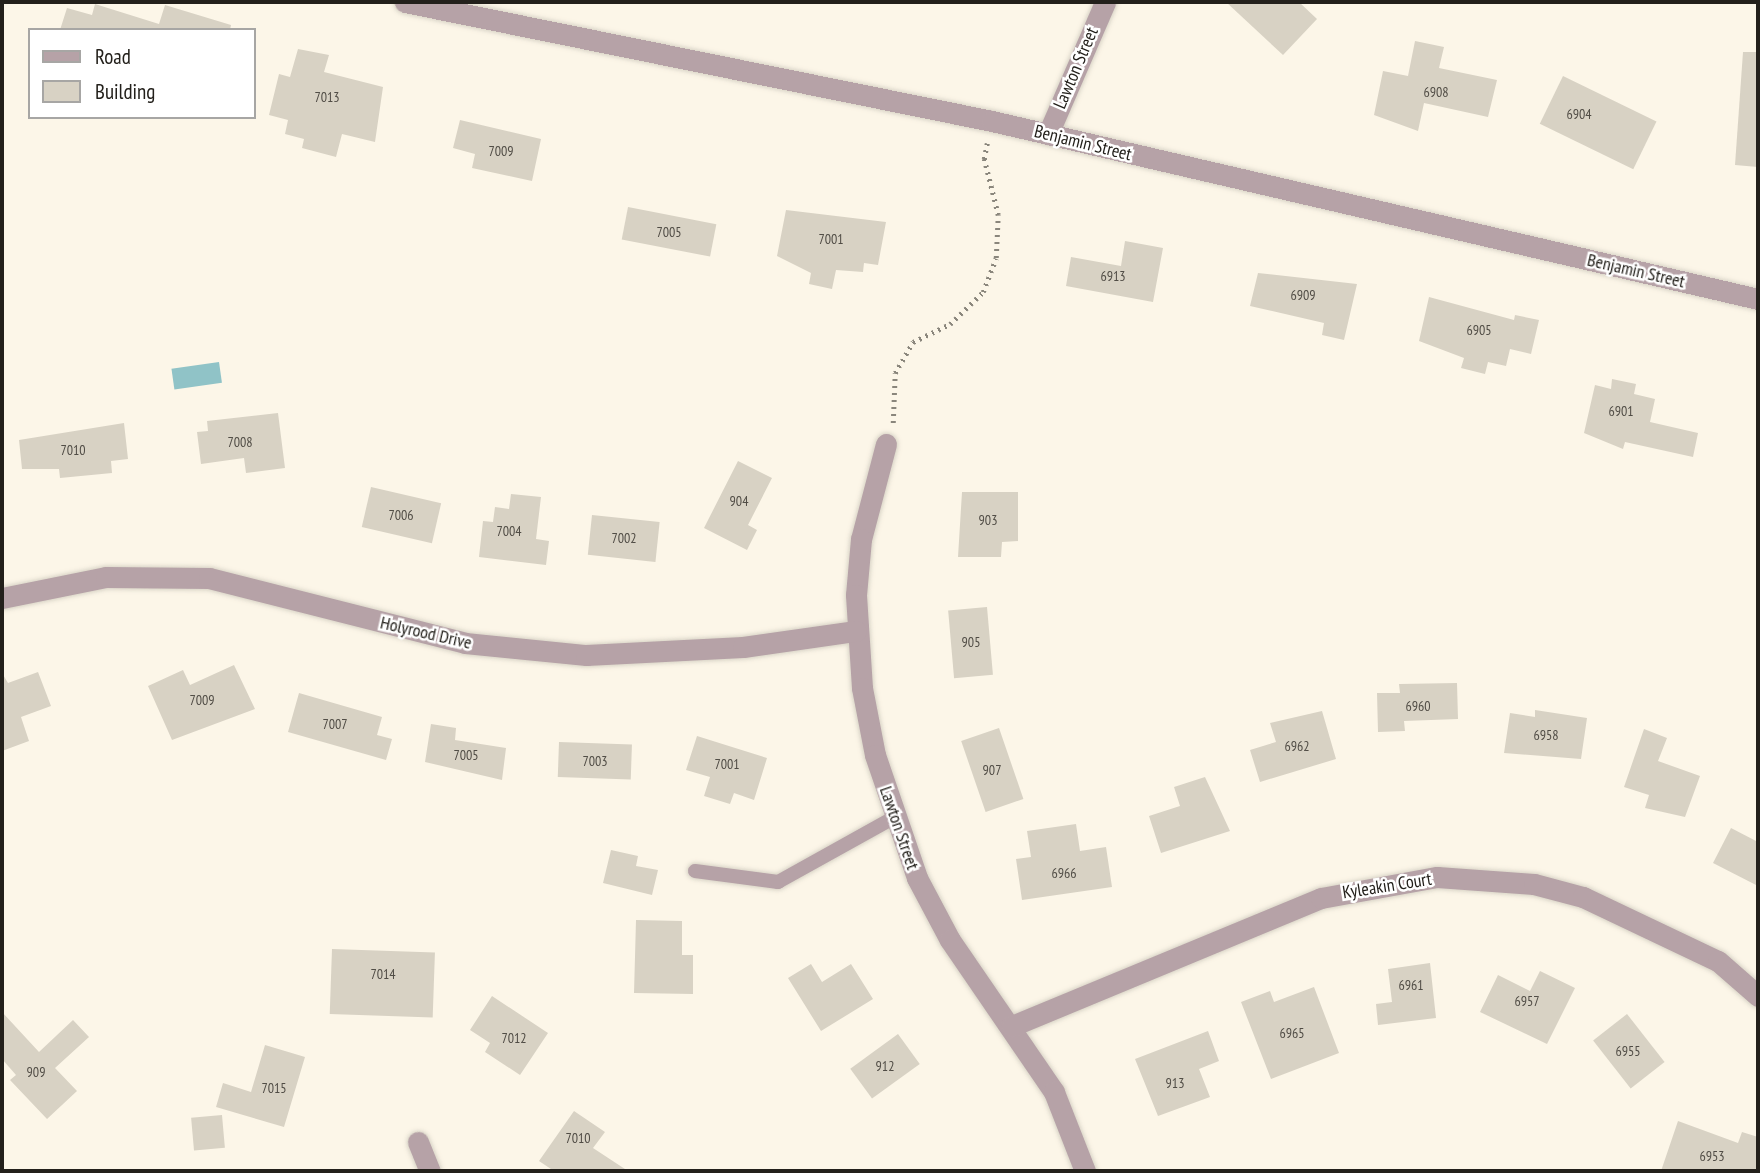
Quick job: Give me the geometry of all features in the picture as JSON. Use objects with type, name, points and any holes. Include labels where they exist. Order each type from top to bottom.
[{"type":"street","name":"Benjamin Street","points":[[405,2],[992,121],[1758,299]]},
{"type":"street","name":"Lawton Street","points":[[1048,134],[1104,2]]},
{"type":"street","name":"Lawton Street","points":[[886,444],[861,539],[856,631],[875,755],[893,818],[950,940],[1012,1026],[1054,1092],[1085,1171]]},
{"type":"street","name":"Holyrood Drive","points":[[2,598],[106,577],[209,578],[465,643],[586,655],[692,651],[856,631]]},
{"type":"street","name":"Kyleakin Court","points":[[1012,1026],[1321,898],[1437,877],[1534,884],[1583,897],[1718,961],[1758,996]]},
{"type":"street","points":[[418,1142],[430,1171]]},
{"type":"lane","points":[[695,871],[778,882],[893,818]]},
{"type":"path","points":[[886,444],[894,429],[895,373],[913,342],[950,324],[984,292],[996,258],[998,215],[984,159],[992,121]]},
{"type":"water","points":[[219,362],[222,383],[174,389],[171,369]]},
{"type":"building","points":[[1226,2],[1299,2],[1317,19],[1283,55]]},
{"type":"building","points":[[95,4],[159,24],[165,5],[231,25],[230,28],[61,28],[67,8],[92,15]]},
{"type":"building","points":[[1415,41],[1444,47],[1439,68],[1497,80],[1488,117],[1424,103],[1418,131],[1374,115],[1383,71],[1408,76]]},
{"type":"building","points":[[298,49],[329,55],[324,72],[383,87],[375,142],[342,134],[336,157],[302,148],[304,139],[285,134],[288,120],[269,115],[279,74],[290,77]]},
{"type":"building","points":[[1743,52],[1758,52],[1758,167],[1735,165]]},
{"type":"building","points":[[1563,76],[1656,122],[1633,169],[1540,124]]},
{"type":"building","points":[[460,120],[541,139],[532,181],[472,168],[475,154],[453,148]]},
{"type":"building","points":[[628,207],[716,224],[710,257],[622,239]]},
{"type":"building","points":[[786,210],[886,222],[878,265],[864,263],[863,272],[836,270],[832,289],[809,284],[811,273],[777,256]]},
{"type":"building","points":[[1125,241],[1163,248],[1153,302],[1066,286],[1071,257],[1121,266]]},
{"type":"building","points":[[1258,273],[1357,284],[1344,340],[1322,335],[1324,323],[1250,306]]},
{"type":"building","points":[[1429,297],[1514,320],[1515,315],[1539,320],[1531,354],[1510,349],[1506,366],[1488,362],[1485,374],[1461,368],[1464,358],[1419,341]]},
{"type":"building","points":[[1612,379],[1636,384],[1634,394],[1655,399],[1650,422],[1698,433],[1693,457],[1625,442],[1623,449],[1584,433],[1595,385],[1611,389]]},
{"type":"building","points":[[278,413],[285,468],[246,473],[244,458],[201,464],[197,432],[208,431],[207,421]]},
{"type":"building","points":[[124,423],[128,459],[111,461],[112,473],[60,478],[59,469],[22,469],[19,440]]},
{"type":"building","points":[[738,461],[772,478],[748,525],[757,530],[747,550],[704,528]]},
{"type":"building","points":[[371,487],[441,503],[432,543],[362,527]]},
{"type":"building","points":[[962,492],[1018,492],[1018,541],[1002,542],[1001,557],[958,557]]},
{"type":"building","points":[[511,494],[541,497],[536,539],[549,541],[546,565],[479,557],[483,521],[493,522],[495,507],[509,509]]},
{"type":"building","points":[[592,515],[660,522],[655,562],[588,555]]},
{"type":"building","points":[[987,607],[993,675],[954,678],[948,610]]},
{"type":"building","points":[[234,665],[255,709],[172,740],[148,686],[183,670],[190,685]]},
{"type":"building","points":[[38,672],[51,706],[21,717],[29,741],[2,751],[2,673],[8,683]]},
{"type":"building","points":[[1457,683],[1458,719],[1404,721],[1405,731],[1378,732],[1377,693],[1400,693],[1399,684]]},
{"type":"building","points":[[299,693],[382,717],[377,735],[392,739],[386,760],[288,732]]},
{"type":"building","points":[[1535,710],[1587,718],[1581,759],[1504,753],[1510,713],[1535,717]]},
{"type":"building","points":[[1322,711],[1336,759],[1260,782],[1250,750],[1276,742],[1270,723]]},
{"type":"building","points":[[431,724],[456,728],[455,740],[506,748],[502,780],[425,762]]},
{"type":"building","points":[[999,728],[1023,799],[986,812],[961,741]]},
{"type":"building","points":[[1644,729],[1667,738],[1658,761],[1700,776],[1685,817],[1645,808],[1649,795],[1624,787]]},
{"type":"building","points":[[697,736],[767,758],[754,800],[734,793],[730,804],[704,796],[710,777],[686,770]]},
{"type":"building","points":[[559,742],[632,745],[631,780],[558,777]]},
{"type":"building","points":[[1205,777],[1230,831],[1161,853],[1149,816],[1180,806],[1174,787]]},
{"type":"building","points":[[1076,824],[1080,851],[1106,847],[1112,887],[1022,900],[1016,859],[1031,857],[1027,831]]},
{"type":"building","points":[[1731,828],[1758,842],[1758,886],[1713,863]]},
{"type":"building","points":[[611,850],[638,856],[636,866],[658,870],[652,895],[603,883]]},
{"type":"building","points":[[636,920],[682,921],[682,955],[693,955],[693,994],[634,993]]},
{"type":"building","points":[[332,949],[435,953],[433,1018],[330,1014]]},
{"type":"building","points":[[1430,963],[1436,1018],[1378,1025],[1376,1004],[1392,1002],[1388,969]]},
{"type":"building","points":[[811,964],[822,982],[851,964],[873,999],[821,1031],[788,978]]},
{"type":"building","points":[[1540,971],[1575,988],[1547,1044],[1480,1012],[1498,975],[1530,991]]},
{"type":"building","points":[[1314,987],[1339,1053],[1271,1079],[1241,1002],[1270,991],[1274,1002]]},
{"type":"building","points":[[492,996],[548,1033],[520,1075],[485,1052],[490,1043],[470,1030]]},
{"type":"building","points":[[2,1012],[39,1052],[73,1020],[89,1037],[55,1068],[77,1091],[47,1119],[10,1080],[16,1075],[2,1059]]},
{"type":"building","points":[[1627,1014],[1665,1062],[1631,1089],[1593,1040]]},
{"type":"building","points":[[1208,1031],[1219,1061],[1199,1069],[1210,1097],[1158,1116],[1135,1059]]},
{"type":"building","points":[[898,1034],[920,1064],[872,1099],[850,1069]]},
{"type":"building","points":[[265,1045],[305,1057],[284,1127],[216,1107],[223,1083],[251,1092]]},
{"type":"building","points":[[574,1111],[605,1132],[593,1148],[628,1171],[554,1171],[539,1161]]},
{"type":"building","points":[[222,1115],[225,1148],[194,1151],[191,1118]]},
{"type":"building","points":[[1678,1121],[1738,1143],[1742,1132],[1758,1137],[1758,1171],[1661,1171]]}]
